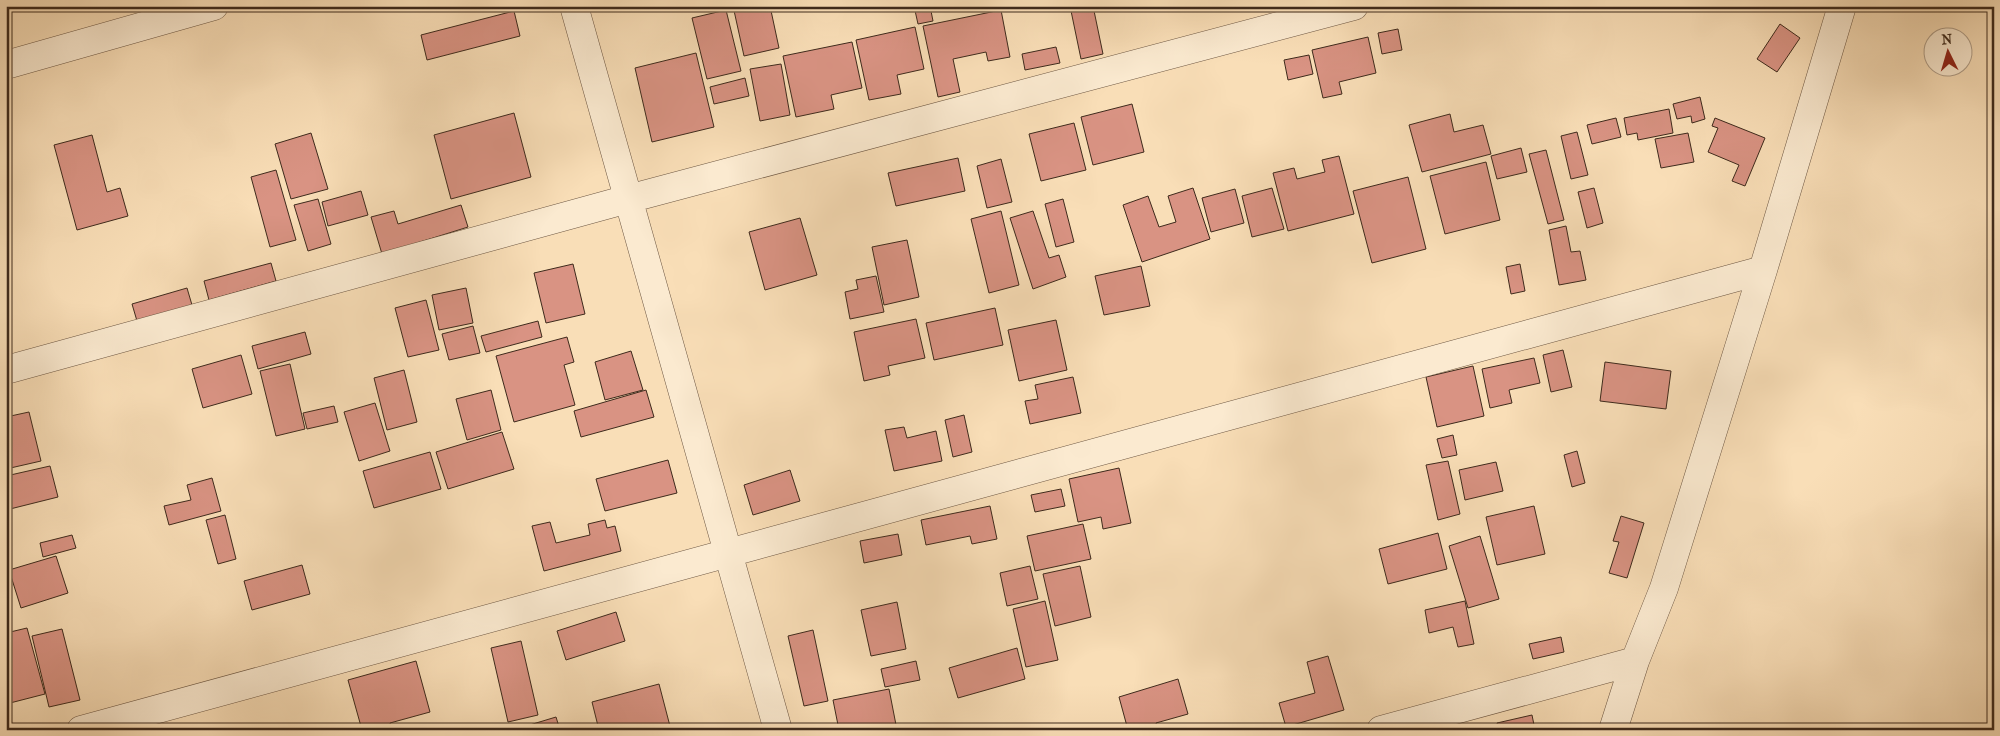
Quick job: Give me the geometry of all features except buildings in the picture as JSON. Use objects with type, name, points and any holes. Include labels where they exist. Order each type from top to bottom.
[{"type":"street","points":[[6,65],[214,6]]},
{"type":"street","points":[[574,6],[778,730]]},
{"type":"street","points":[[6,370],[628,199],[1354,6]]},
{"type":"street","points":[[1613,730],[1635,661],[1664,588],[1763,270],[1842,6]]},
{"type":"street","points":[[81,730],[1763,270]]},
{"type":"street","points":[[1381,730],[1635,661]]}]
